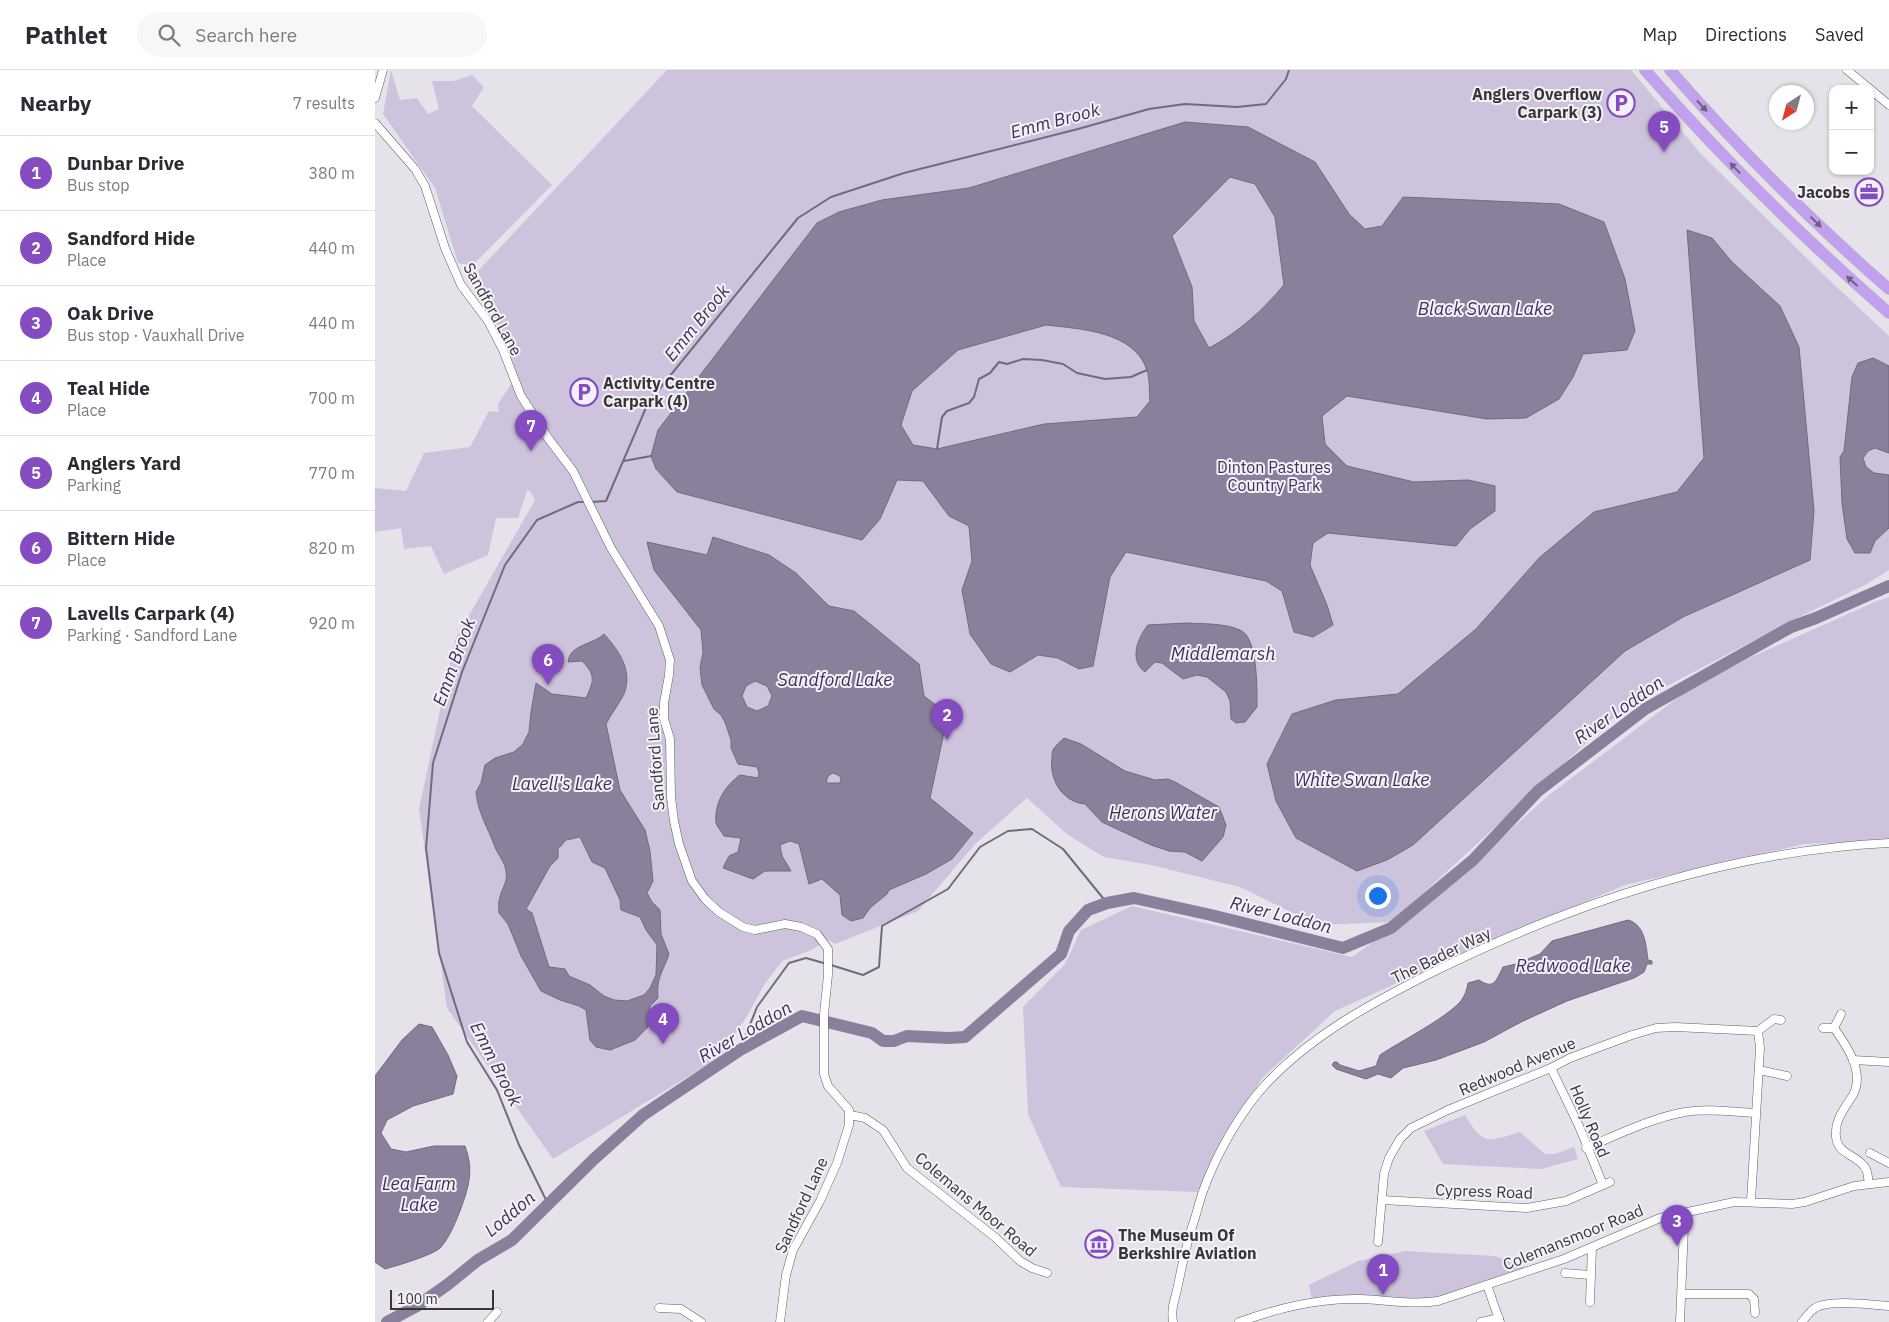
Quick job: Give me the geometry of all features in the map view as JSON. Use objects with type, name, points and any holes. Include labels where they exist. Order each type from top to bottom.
[{"type":"highway","points":[[1645,70],[1756,190],[1889,313]]},
{"type":"highway","points":[[1670,70],[1756,164],[1889,288]]},
{"type":"street","points":[[375,98],[383,70]]},
{"type":"street","points":[[1847,70],[1865,85]]},
{"type":"street","points":[[1874,92],[1889,105]]},
{"type":"street","name":"Sandford Lane","points":[[375,123],[415,169],[425,186],[445,248],[461,285],[488,321],[503,350],[521,396],[573,471],[611,548],[659,626],[670,660],[664,703],[665,719],[671,739],[673,813],[679,844],[692,881],[705,899],[719,912],[743,928],[755,930],[785,924],[801,927],[817,934],[824,942],[829,953],[829,975],[824,1014],[824,1074],[828,1086],[849,1110],[849,1125],[837,1163],[816,1210],[793,1250],[786,1275],[779,1322]]},
{"type":"street","name":"The Bader Way","points":[[1168,1322],[1183,1257],[1202,1193],[1233,1130],[1251,1102],[1278,1072],[1315,1040],[1395,992],[1503,940],[1571,911],[1642,887],[1775,856],[1889,843]]},
{"type":"street","points":[[1834,1028],[1841,1014]]},
{"type":"street","points":[[1751,1201],[1759,1070],[1758,1031],[1774,1019],[1781,1020]]},
{"type":"street","name":"Redwood Avenue","points":[[1378,1242],[1384,1174],[1389,1158],[1401,1139],[1411,1128],[1448,1110],[1609,1042],[1656,1028],[1758,1031]]},
{"type":"street","points":[[1823,1028],[1834,1028]]},
{"type":"street","points":[[1834,1028],[1844,1042],[1858,1076],[1854,1092],[1836,1124],[1836,1138],[1843,1153],[1858,1160],[1867,1170],[1869,1184]]},
{"type":"street","points":[[1853,1060],[1889,1063]]},
{"type":"street","name":"Holly Road","points":[[1551,1068],[1587,1148],[1607,1183]]},
{"type":"street","points":[[1759,1070],[1787,1076]]},
{"type":"street","points":[[1587,1148],[1639,1126],[1685,1112],[1755,1113]]},
{"type":"street","name":"Colemans Moor Road","points":[[850,1115],[855,1114],[865,1118],[883,1130],[907,1168],[996,1238],[1020,1261],[1032,1268],[1047,1273]]},
{"type":"street","points":[[1869,1153],[1889,1163]]},
{"type":"street","name":"Colemansmoor Road","points":[[1243,1321],[1277,1310],[1319,1301],[1362,1299],[1425,1303],[1438,1301],[1564,1259],[1642,1225],[1682,1212],[1734,1202],[1751,1201],[1792,1204],[1805,1202],[1854,1186],[1889,1182]]},
{"type":"street","name":"Cypress Road","points":[[1382,1200],[1527,1208],[1566,1201],[1607,1183]]},
{"type":"street","points":[[1680,1322],[1685,1227],[1682,1212]]},
{"type":"street","points":[[1590,1302],[1592,1248]]},
{"type":"street","points":[[1565,1273],[1590,1274]]},
{"type":"street","points":[[1481,1322],[1500,1320],[1487,1285]]},
{"type":"street","points":[[1682,1294],[1749,1294],[1754,1299],[1755,1313]]},
{"type":"street","points":[[1802,1322],[1817,1307],[1831,1304],[1889,1306]]},
{"type":"street","points":[[659,1308],[681,1310],[701,1322]]},
{"type":"street","name":"The Bader Way","points":[[1172,1309],[1173,1322]]},
{"type":"street","points":[[488,1322],[497,1312]]},
{"type":"green space","points":[[391,70],[400,100],[417,98],[428,114],[439,109],[432,81],[454,81],[472,75],[484,87],[472,106],[552,185],[472,266],[458,263],[435,188],[383,114]]},
{"type":"green space","name":"Dinton Pastures Country Park","points":[[667,70],[1631,70],[1701,154],[1889,336],[1889,570],[1865,585],[1791,621],[1623,709],[1392,922],[1317,925],[1240,887],[1151,865],[1104,857],[1068,835],[1027,798],[976,843],[918,911],[835,944],[828,940],[809,951],[782,961],[764,985],[747,1016],[720,1057],[553,1159],[447,1008],[419,809],[455,640],[535,500],[530,491],[527,491],[518,518],[496,518],[488,555],[444,574],[431,546],[404,549],[401,528],[375,532],[375,488],[406,491],[424,453],[470,447],[489,411],[499,412],[498,404],[516,377],[478,271]]},
{"type":"green space","points":[[1889,597],[1889,840],[1804,844],[1625,885],[1455,957],[1335,1011],[1262,1078],[1197,1192],[1061,1187],[1028,1114],[1023,1007],[1065,964],[1081,930],[1132,906],[1352,957],[1434,899],[1549,795],[1684,693],[1747,659]]},
{"type":"green space","points":[[1465,1115],[1477,1132],[1487,1139],[1500,1138],[1520,1132],[1545,1154],[1555,1154],[1574,1147],[1578,1159],[1541,1169],[1443,1164],[1424,1131]]},
{"type":"green space","points":[[1405,1251],[1495,1256],[1526,1268],[1433,1299],[1312,1299],[1309,1285],[1358,1261]]},
{"type":"water","name":"Black Swan Lake","points":[[1185,122],[1248,127],[1315,162],[1349,214],[1365,229],[1382,226],[1403,197],[1559,204],[1604,222],[1625,279],[1635,331],[1627,350],[1583,354],[1573,377],[1559,399],[1526,418],[1487,419],[1347,396],[1322,416],[1325,444],[1347,466],[1414,482],[1468,480],[1495,486],[1495,511],[1470,529],[1456,546],[1328,533],[1313,543],[1310,565],[1327,605],[1333,625],[1313,637],[1294,632],[1282,591],[1266,581],[1126,552],[1110,577],[1093,666],[1079,669],[1058,658],[1038,655],[1010,672],[991,664],[970,634],[962,590],[972,561],[969,526],[949,516],[923,481],[897,480],[880,519],[862,540],[677,492],[656,469],[651,456],[658,430],[817,223],[839,212],[882,200],[969,188]],"holes":[[[1230,177],[1255,184],[1275,217],[1284,285],[1249,320],[1209,348],[1194,321],[1192,287],[1172,236]],[[1046,325],[1104,334],[1131,347],[1140,357],[1147,370],[1149,381],[1150,401],[1137,417],[1044,424],[937,449],[913,445],[901,425],[912,391],[958,350]]]},
{"type":"water","name":"White Swan Lake","points":[[1687,230],[1712,238],[1732,262],[1780,306],[1799,347],[1814,511],[1810,560],[1683,617],[1625,651],[1413,845],[1387,860],[1357,871],[1296,838],[1276,801],[1267,764],[1292,714],[1336,700],[1398,694],[1476,629],[1539,558],[1594,512],[1677,492],[1704,458]]},
{"type":"water","points":[[1873,358],[1889,366],[1889,453],[1875,448],[1868,451],[1863,458],[1866,467],[1874,473],[1889,475],[1889,528],[1875,541],[1870,553],[1855,553],[1847,539],[1842,503],[1840,457],[1844,451],[1852,377],[1858,363]]},
{"type":"water","name":"Sandford Lake","points":[[713,537],[769,555],[796,573],[829,606],[854,611],[919,664],[924,696],[941,709],[946,723],[930,798],[973,833],[952,859],[926,874],[889,890],[887,894],[870,908],[863,918],[851,921],[842,915],[840,895],[822,879],[809,884],[799,844],[790,841],[780,845],[782,856],[791,871],[765,871],[753,879],[723,868],[729,856],[738,852],[741,838],[724,836],[717,826],[716,816],[719,802],[725,790],[740,775],[758,778],[759,773],[757,767],[738,764],[731,748],[731,740],[725,722],[714,709],[702,685],[700,668],[703,652],[701,630],[654,570],[647,542],[707,555]],"holes":[[[755,681],[767,686],[772,696],[768,706],[757,711],[747,707],[742,696],[746,686]],[[833,773],[840,776],[841,781],[839,783],[826,783],[828,776]]]},
{"type":"water","name":"Middlemarsh","points":[[1186,623],[1227,626],[1240,630],[1246,635],[1250,642],[1255,664],[1257,707],[1245,722],[1236,723],[1231,719],[1230,701],[1226,692],[1207,677],[1197,675],[1183,679],[1162,663],[1155,662],[1145,672],[1137,662],[1136,649],[1148,625]]},
{"type":"water","name":"Lavell's Lake","points":[[604,634],[610,640],[626,669],[627,677],[624,694],[606,724],[620,790],[645,830],[650,851],[653,881],[647,893],[660,910],[661,934],[669,954],[659,980],[658,998],[650,1006],[648,1027],[635,1040],[610,1050],[596,1047],[590,1040],[586,1010],[541,991],[521,956],[508,924],[499,913],[499,901],[506,882],[506,871],[481,814],[476,792],[481,783],[485,765],[495,758],[514,752],[523,744],[529,732],[536,683],[552,694],[586,698],[592,683],[590,670],[582,661],[568,662],[570,656],[577,648]],"holes":[[[580,837],[592,862],[605,868],[620,900],[621,910],[640,917],[646,930],[657,945],[656,975],[650,988],[644,995],[627,1001],[614,1000],[604,996],[590,985],[569,976],[565,969],[549,967],[532,913],[526,909],[550,866],[558,858],[558,849],[566,840]]]},
{"type":"water","name":"Herons Water","points":[[1064,738],[1081,744],[1125,771],[1155,780],[1168,779],[1219,807],[1226,825],[1223,837],[1202,861],[1185,852],[1169,851],[1151,845],[1102,822],[1085,804],[1070,799],[1064,794],[1055,781],[1052,752]]},
{"type":"water","name":"Redwood Lake","points":[[1628,920],[1638,926],[1644,936],[1648,960],[1652,961],[1652,964],[1647,964],[1644,972],[1634,978],[1567,1001],[1521,1022],[1484,1042],[1436,1060],[1403,1068],[1391,1078],[1378,1074],[1366,1079],[1336,1069],[1332,1065],[1334,1062],[1337,1062],[1340,1065],[1359,1071],[1376,1066],[1380,1055],[1454,1008],[1464,997],[1468,983],[1479,980],[1491,984],[1496,980],[1503,967],[1516,964],[1524,965],[1528,959],[1540,954],[1552,941]]},
{"type":"water","name":"Lea Farm Lake","points":[[419,1024],[432,1027],[448,1055],[457,1076],[453,1094],[413,1106],[387,1120],[381,1133],[391,1149],[406,1152],[434,1146],[465,1146],[470,1171],[469,1180],[458,1216],[440,1248],[422,1257],[385,1269],[375,1262],[375,1076],[402,1040]]},
{"type":"waterway","name":"Emm Brook","points":[[592,502],[606,501],[648,403],[798,218],[831,197],[904,173],[1149,109],[1185,104],[1237,107],[1266,104],[1286,79],[1289,70]]},
{"type":"waterway","points":[[937,449],[942,417],[947,411],[969,403],[974,397],[979,379],[990,373],[999,362],[1007,364],[1023,359],[1042,360],[1063,364],[1077,373],[1105,379],[1131,377],[1147,370]]},
{"type":"waterway","points":[[624,461],[651,456]]},
{"type":"waterway","name":"Emm Brook","points":[[548,1204],[519,1145],[497,1090],[467,1042],[439,953],[426,848],[433,763],[462,672],[505,565],[537,520],[578,502],[585,502]]},
{"type":"waterway","name":"River Loddon","points":[[387,1322],[417,1306],[478,1260],[512,1240],[594,1159],[643,1115],[740,1050],[802,1016],[872,1033],[883,1041],[894,1041],[907,1036],[965,1037],[1061,954],[1069,931],[1088,910],[1107,903],[1134,898],[1343,948],[1391,928],[1473,860],[1538,791],[1645,709],[1791,627],[1889,586]]},
{"type":"waterway","points":[[831,965],[863,975],[879,967],[882,926],[948,889],[980,847],[1008,831],[1032,829],[1063,849],[1107,903]]},
{"type":"waterway","points":[[740,1050],[757,1007],[789,963],[806,958],[827,964]]},
{"type":"place","name":"Anglers Overflow Carpark (3)","points":[[1621,103]]},
{"type":"place","name":"Anglers Yard","points":[[1664,152]]},
{"type":"place","name":"Jacobs","points":[[1869,192]]},
{"type":"place","name":"Activity Centre Carpark (4)","points":[[584,392]]},
{"type":"place","name":"Lavells Carpark (4)","points":[[531,451]]},
{"type":"place","name":"Bittern Hide","points":[[548,685]]},
{"type":"place","name":"Sandford Hide","points":[[947,740]]},
{"type":"place","name":"Teal Hide","points":[[663,1044]]},
{"type":"place","name":"The Museum Of Berkshire Aviation","points":[[1099,1244]]},
{"type":"place","name":"Oak Drive","points":[[1677,1246]]},
{"type":"place","name":"Dunbar Drive","points":[[1383,1295]]},
{"type":"water label","name":"Loddon","points":[[510,1214]]}]
